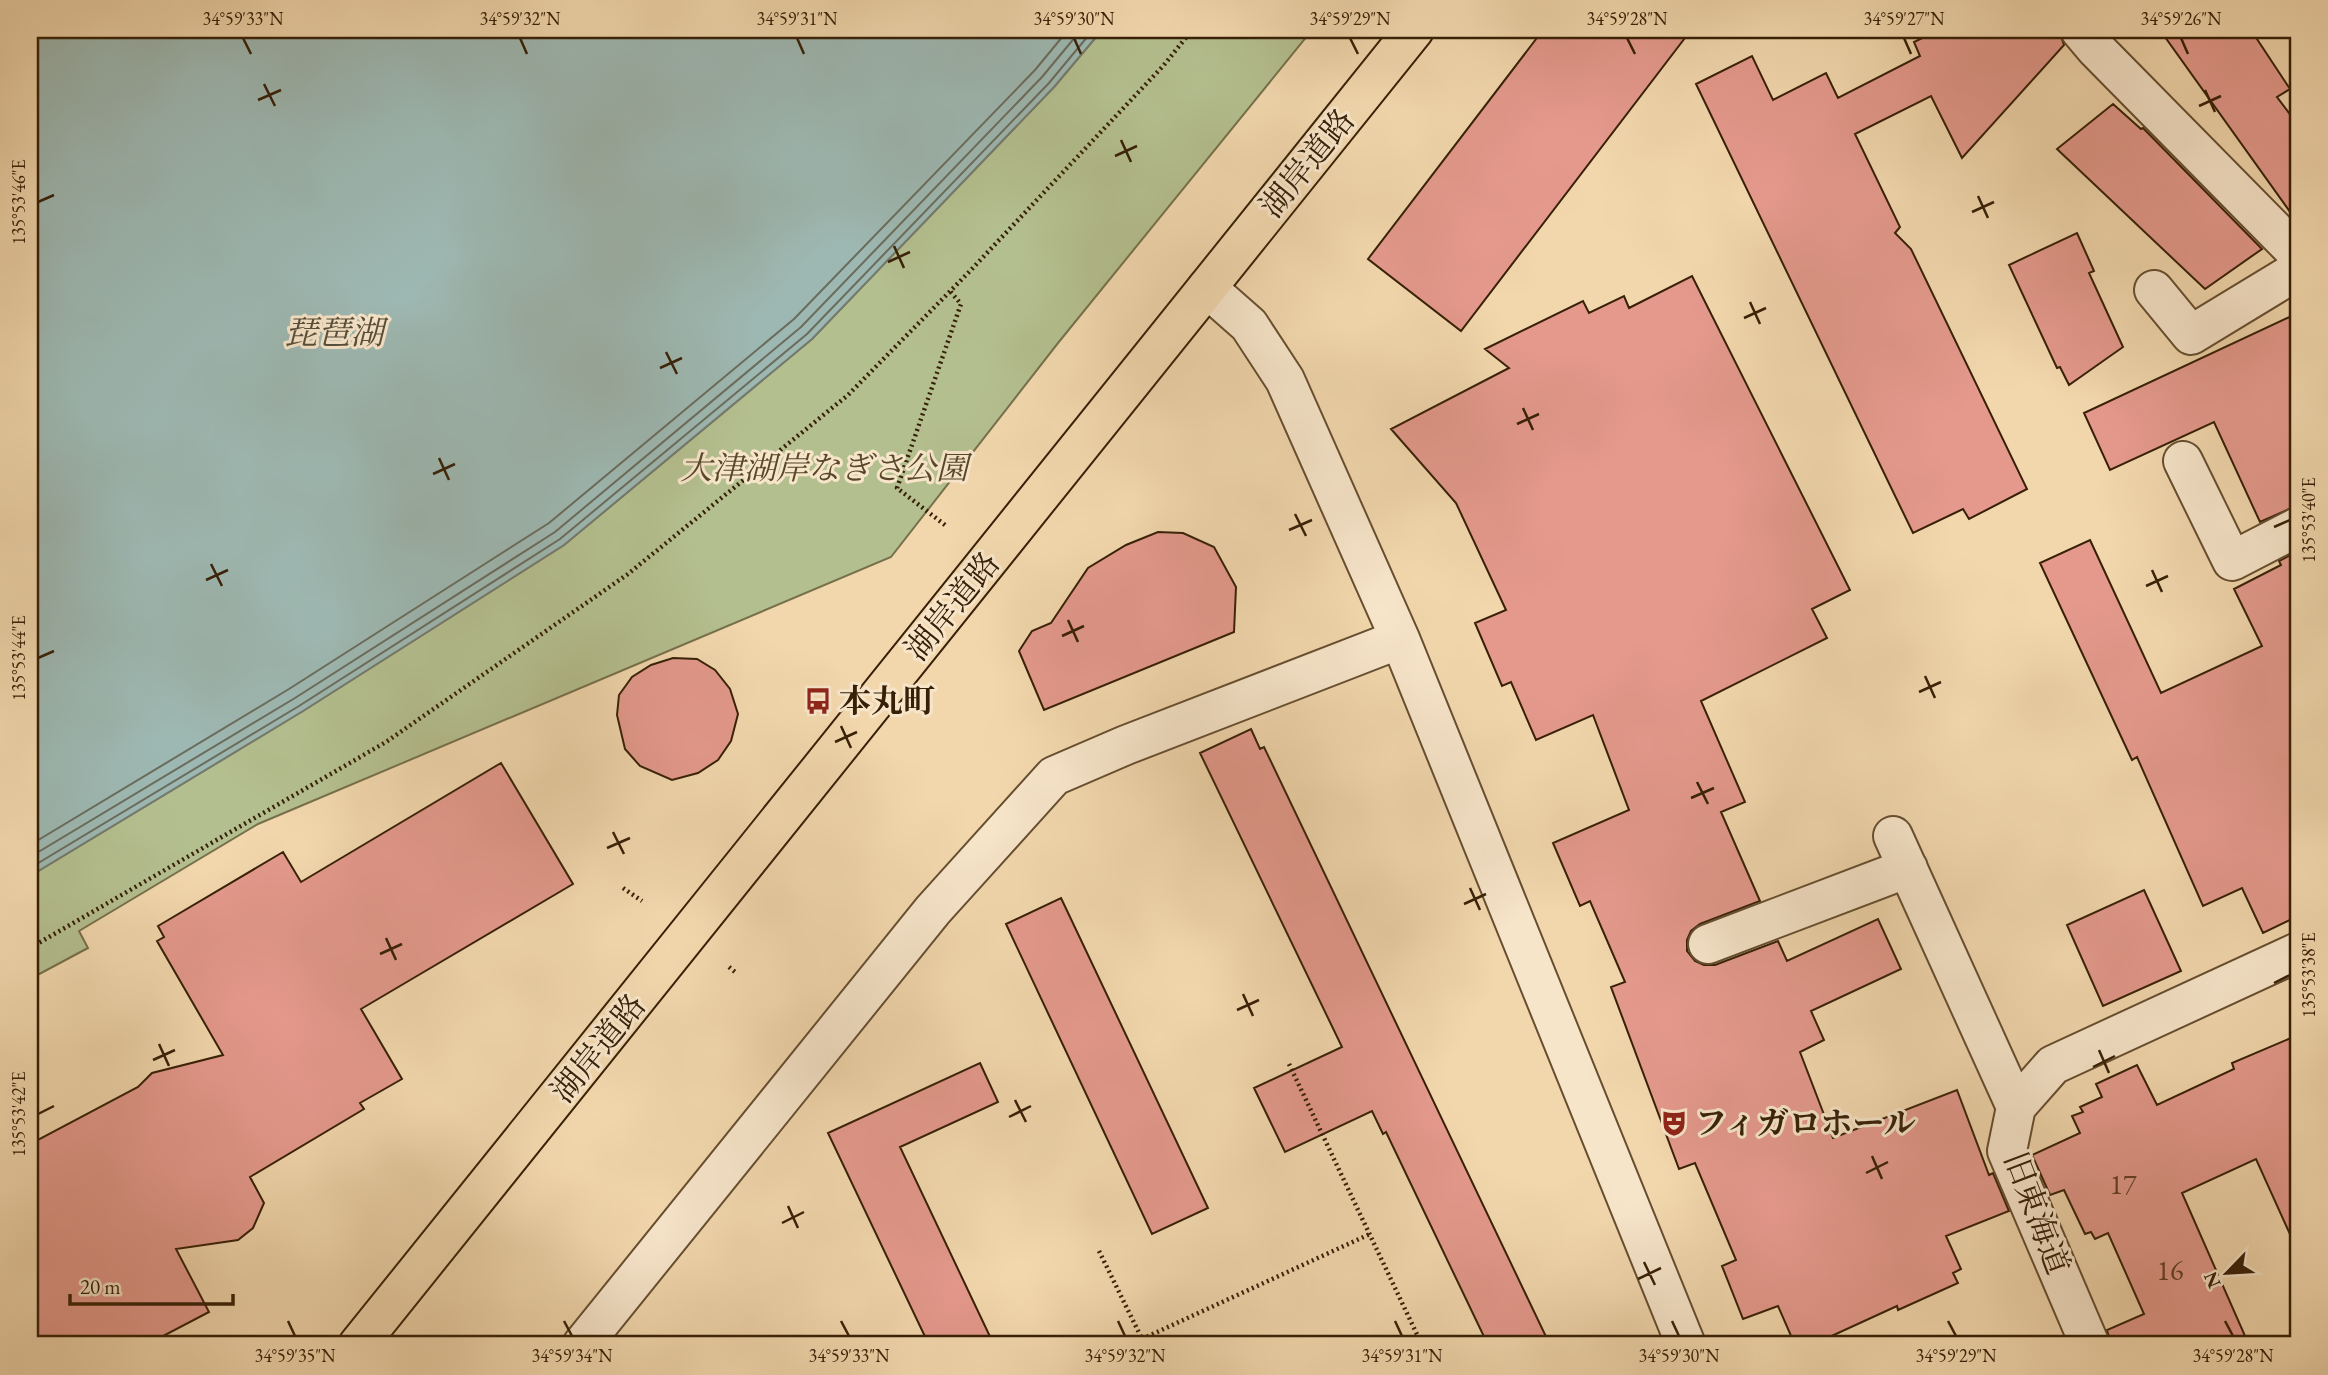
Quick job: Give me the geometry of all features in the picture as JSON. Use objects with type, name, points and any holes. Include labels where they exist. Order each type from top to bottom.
[{"type":"main road","name":"湖岸道路","points":[[358,1345],[1414,30]]},
{"type":"street","points":[[2080,30],[2298,254]]},
{"type":"street","points":[[2154,289],[2191,335],[2298,270]]},
{"type":"street","points":[[1207,288],[1249,325],[1285,380],[1400,639],[1686,1345]]},
{"type":"street","points":[[2183,461],[2232,561],[2298,527]]},
{"type":"street","points":[[582,1345],[933,910],[1054,776],[1126,745],[1400,639]]},
{"type":"street","points":[[1708,944],[1900,852],[2016,1107]]},
{"type":"street","name":"旧東海道","points":[[2090,1345],[2007,1151],[2016,1107],[2053,1065],[2298,952]]},
{"type":"path","points":[[30,948],[386,742],[628,574],[848,395],[1164,65],[1192,30]]},
{"type":"path","points":[[945,525],[897,488],[961,304],[950,291]]},
{"type":"path","points":[[623,888],[642,901]]},
{"type":"path","points":[[729,967],[735,972]]},
{"type":"path","points":[[1289,1065],[1422,1345]]},
{"type":"path","points":[[1142,1339],[1370,1234]]},
{"type":"path","points":[[1098,1251],[1145,1345]]},
{"type":"green space","name":"大津湖岸なぎさ公園","points":[[1102,30],[1312,30],[1058,343],[891,557],[258,824],[79,931],[88,948],[30,979],[30,876],[303,711],[564,545],[812,339],[1054,87]]},
{"type":"water","name":"琵琶湖","points":[[30,30],[1102,30],[1054,87],[812,339],[564,545],[303,711],[30,876]]},
{"type":"building","points":[[1543,30],[1691,30],[1461,331],[1368,259]]},
{"type":"building","points":[[1933,30],[2059,30],[2064,45],[1962,158],[1931,96],[1855,134],[1900,227],[1895,233],[1911,249],[2027,489],[1969,519],[1963,509],[1913,533],[1696,84],[1752,56],[1773,100],[1826,73],[1838,98],[1920,56],[1914,42],[1935,32]]},
{"type":"building","points":[[2160,30],[2251,30],[2290,89],[2277,97],[2298,125],[2298,223]]},
{"type":"building","points":[[2113,104],[2143,128],[2262,249],[2205,289],[2057,149]]},
{"type":"building","points":[[2077,233],[2094,271],[2089,273],[2123,347],[2069,385],[2060,367],[2057,368],[2009,265]]},
{"type":"building","points":[[1692,276],[1850,590],[1812,609],[1827,638],[1701,701],[1745,802],[1721,812],[1760,901],[1700,924],[1691,931],[1687,940],[1687,951],[1695,961],[1704,965],[1715,965],[1778,941],[1787,961],[1878,919],[1901,969],[1811,1011],[1824,1040],[1800,1052],[1833,1138],[1957,1090],[1989,1175],[1993,1173],[2009,1211],[1946,1236],[1961,1269],[1953,1273],[1958,1283],[1898,1310],[1897,1306],[1812,1345],[1795,1345],[1778,1306],[1743,1319],[1722,1266],[1736,1260],[1695,1163],[1679,1169],[1611,987],[1625,982],[1590,901],[1580,906],[1553,843],[1629,810],[1593,715],[1536,740],[1511,682],[1502,686],[1475,623],[1506,610],[1456,503],[1391,429],[1509,368],[1485,349],[1583,301],[1589,313],[1624,296],[1629,308]]},
{"type":"building","points":[[2298,313],[2298,505],[2260,522],[2214,422],[2110,470],[2084,413]]},
{"type":"building","points":[[1158,532],[1183,533],[1214,547],[1236,587],[1234,632],[1044,710],[1019,651],[1032,631],[1051,623],[1088,568],[1126,545]]},
{"type":"building","points":[[2090,540],[2161,693],[2262,646],[2234,589],[2281,565],[2279,561],[2298,551],[2298,916],[2263,933],[2242,888],[2203,906],[2137,757],[2132,760],[2040,563]]},
{"type":"building","points":[[673,658],[697,659],[715,670],[730,689],[738,714],[731,741],[718,760],[698,773],[672,780],[640,766],[625,749],[617,715],[619,695],[632,677],[651,665]]},
{"type":"building","points":[[1251,729],[1260,749],[1264,747],[1550,1345],[1488,1345],[1386,1132],[1383,1134],[1372,1111],[1285,1152],[1254,1088],[1342,1047],[1200,753]]},
{"type":"building","points":[[501,763],[573,884],[361,1009],[402,1079],[360,1103],[364,1109],[250,1177],[264,1203],[253,1228],[238,1240],[176,1249],[209,1312],[146,1345],[30,1345],[30,1144],[138,1087],[152,1073],[223,1055],[157,941],[164,937],[158,926],[283,852],[301,882]]},
{"type":"building","points":[[2144,890],[2181,971],[2103,1006],[2067,925]]},
{"type":"building","points":[[1061,898],[1208,1208],[1152,1234],[1006,924]]},
{"type":"building","points":[[2298,1035],[2298,1252],[2256,1159],[2182,1193],[2249,1345],[2111,1345],[2107,1330],[2144,1314],[2108,1233],[2095,1239],[2091,1232],[2085,1234],[2064,1190],[2050,1195],[2032,1155],[2080,1133],[2072,1116],[2083,1112],[2080,1107],[2102,1097],[2096,1084],[2137,1065],[2157,1105],[2234,1069],[2232,1063]]},
{"type":"building","points":[[980,1063],[998,1102],[900,1147],[994,1345],[929,1345],[828,1133]]},
{"type":"place","name":"本丸町","points":[[818,701]]},
{"type":"place","name":"フィガロホール","points":[[1674,1123]]}]
